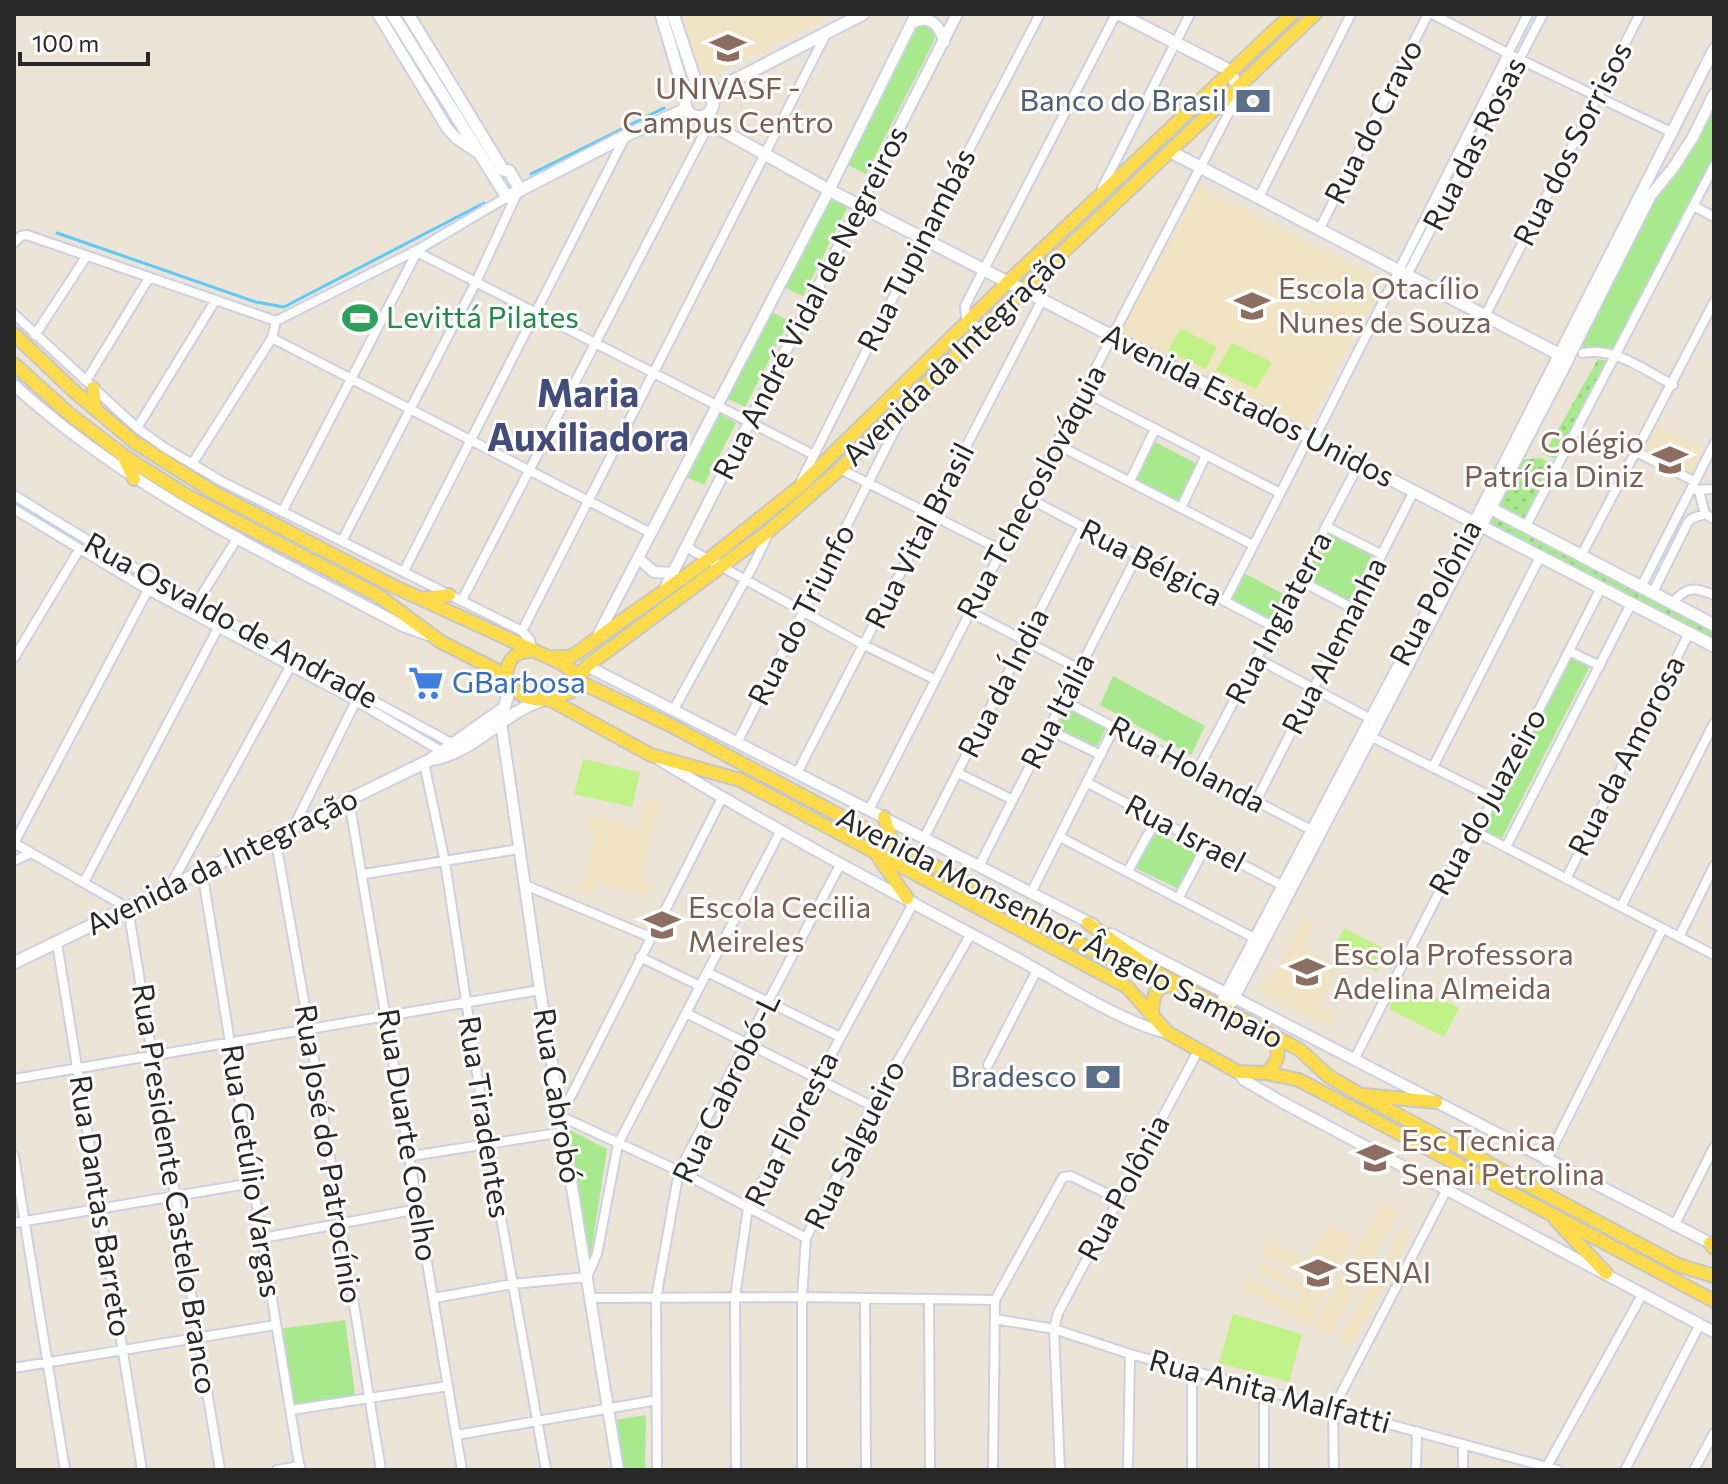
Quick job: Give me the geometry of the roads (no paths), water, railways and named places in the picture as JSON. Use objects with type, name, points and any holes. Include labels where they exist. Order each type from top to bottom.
[{"type":"main road","points":[[392,14],[507,197],[686,104],[690,92],[698,89],[706,91],[712,98]]},
{"type":"main road","points":[[408,14],[520,189]]},
{"type":"main road","points":[[661,14],[686,104],[692,116],[704,121],[710,112],[712,98],[729,83],[863,14]]},
{"type":"main road","points":[[673,14],[698,89]]},
{"type":"main road","points":[[1117,14],[1231,73],[1238,88]]},
{"type":"main road","points":[[1272,34],[1282,14]]},
{"type":"main road","name":"Avenida da Integração","points":[[538,653],[571,657],[709,559],[798,488],[1009,281],[1292,14]]},
{"type":"main road","name":"Avenida da Integração","points":[[578,679],[587,666],[769,531],[840,469],[1024,289],[1315,14]]},
{"type":"main road","name":"Avenida Estados Unidos","points":[[704,121],[829,190],[1714,646]]},
{"type":"main road","points":[[1171,152],[1564,357]]},
{"type":"main road","points":[[492,177],[506,170]]},
{"type":"main road","points":[[506,170],[523,180],[538,179]]},
{"type":"main road","points":[[1066,228],[1077,240]]},
{"type":"main road","name":"Avenida Monsenhor Ângelo Sampaio","points":[[14,334],[133,441],[213,492],[422,599],[569,668],[578,679],[1105,957],[1154,971],[1300,1050],[1328,1076],[1361,1095],[1678,1265],[1714,1276]]},
{"type":"main road","name":"Rua Polônia","points":[[1477,524],[1564,357]]},
{"type":"main road","points":[[24,374],[29,363],[39,359]]},
{"type":"main road","name":"Avenida Monsenhor Ângelo Sampaio","points":[[14,364],[68,413],[123,455],[206,506],[379,596],[430,635],[507,679],[516,691],[544,700],[651,755],[740,780],[1127,987],[1168,1033],[1238,1072],[1266,1073],[1305,1083],[1714,1301]]},
{"type":"main road","points":[[89,385],[95,408]]},
{"type":"main road","points":[[123,455],[134,479]]},
{"type":"main road","points":[[1486,508],[1714,625]]},
{"type":"main road","points":[[422,599],[449,595]]},
{"type":"main road","points":[[427,762],[504,708],[509,692],[509,664],[516,654],[538,653]]},
{"type":"main road","points":[[427,762],[455,752],[528,705],[570,692],[578,679]]},
{"type":"main road","name":"Avenida da Integração","points":[[14,963],[427,762]]},
{"type":"main road","points":[[884,817],[893,845]]},
{"type":"main road","points":[[873,850],[910,900]]},
{"type":"main road","points":[[1088,923],[1154,971]]},
{"type":"main road","points":[[1154,1018],[1152,1005],[1155,993],[1162,987],[1177,984]]},
{"type":"main road","points":[[1266,1073],[1278,1059],[1274,1037]]},
{"type":"main road","points":[[1361,1095],[1436,1102]]},
{"type":"main road","points":[[1551,1214],[1606,1273]]},
{"type":"street","points":[[378,14],[447,128],[477,152]]},
{"type":"street","name":"Rua André Vidal de Negreiros","points":[[663,592],[957,14]]},
{"type":"street","name":"Rua Tupinambás","points":[[798,488],[812,454],[1040,14]]},
{"type":"street","points":[[981,331],[964,313],[965,306],[1117,14]]},
{"type":"street","points":[[1098,196],[1190,14]]},
{"type":"street","points":[[1259,197],[1351,14]]},
{"type":"street","points":[[1430,14],[1683,140],[1693,137]]},
{"type":"street","name":"Rua do Cravo","points":[[1319,230],[1430,14]]},
{"type":"street","name":"Rua das Rosas","points":[[1402,272],[1528,14]]},
{"type":"street","name":"Rua das Rosas","points":[[1402,272],[1543,14]]},
{"type":"street","name":"Rua dos Sorrisos","points":[[1485,316],[1640,14]]},
{"type":"street","points":[[914,18],[935,22],[944,42]]},
{"type":"street","name":"Rua André Vidal de Negreiros","points":[[595,641],[829,190],[914,18]]},
{"type":"street","points":[[14,314],[137,428],[192,464],[522,631],[826,34]]},
{"type":"street","name":"Rua Polônia","points":[[1564,357],[1714,49]]},
{"type":"street","points":[[1702,74],[1714,72]]},
{"type":"street","name":"Rua Tchecoslováquia","points":[[869,810],[1236,99],[1238,88]]},
{"type":"street","name":"Rua Polônia","points":[[1564,357],[1651,195],[1693,137],[1714,94]]},
{"type":"street","points":[[462,600],[596,342],[704,121]]},
{"type":"street","points":[[404,571],[625,136]]},
{"type":"street","points":[[1526,526],[1714,166]]},
{"type":"street","points":[[342,541],[476,282],[520,189]]},
{"type":"street","points":[[14,243],[27,235],[276,321],[418,250],[507,197]]},
{"type":"street","points":[[1694,206],[1714,217]]},
{"type":"street","points":[[418,250],[812,454]]},
{"type":"street","points":[[282,512],[418,250]]},
{"type":"street","points":[[35,335],[86,257]]},
{"type":"street","points":[[1225,601],[1280,493],[1402,272]]},
{"type":"street","points":[[89,385],[149,278]]},
{"type":"street","name":"Rua Vital Brasil","points":[[797,773],[1042,300]]},
{"type":"street","points":[[137,428],[215,301]]},
{"type":"street","points":[[1581,556],[1714,303]]},
{"type":"street","points":[[192,464],[272,338],[276,321]]},
{"type":"street","points":[[272,338],[649,532]]},
{"type":"street","points":[[1583,353],[1616,354],[1673,385]]},
{"type":"street","points":[[14,385],[76,438],[134,479],[403,626],[430,635]]},
{"type":"street","points":[[1084,392],[1280,493]]},
{"type":"street","name":"Rua do Triunfo","points":[[738,741],[909,402]]},
{"type":"street","points":[[1130,481],[1155,429]]},
{"type":"street","points":[[1056,444],[1253,545]]},
{"type":"street","points":[[1647,590],[1714,444]]},
{"type":"street","points":[[1636,452],[1695,486],[1714,489]]},
{"type":"street","points":[[1181,508],[1206,455]]},
{"type":"street","name":"Rua Inglaterra","points":[[1197,771],[1359,464]]},
{"type":"street","points":[[840,469],[868,486],[1001,550]]},
{"type":"street","points":[[1695,486],[1705,514]]},
{"type":"street","name":"Rua Alemanha","points":[[1256,801],[1414,491]]},
{"type":"street","name":"Rua Osvaldo de Andrade","points":[[14,495],[109,555],[446,747]]},
{"type":"street","name":"Rua Bélgica","points":[[1028,498],[1274,627]]},
{"type":"street","name":"Rua Osvaldo de Andrade","points":[[14,509],[148,590],[446,747]]},
{"type":"street","points":[[1647,590],[1688,522],[1697,515],[1705,514],[1714,519]]},
{"type":"street","name":"Rua Polônia","points":[[1287,888],[1310,830],[1477,524]]},
{"type":"street","name":"Rua Polônia","points":[[1223,1009],[1287,888],[1321,835],[1477,524]]},
{"type":"street","points":[[1327,527],[1381,554]]},
{"type":"street","name":"Rua da Índia","points":[[924,838],[1082,528]]},
{"type":"street","points":[[674,709],[769,531]]},
{"type":"street","points":[[196,604],[238,537]]},
{"type":"street","points":[[687,545],[745,581],[934,679]]},
{"type":"street","points":[[14,658],[79,550]]},
{"type":"street","name":"Rua Itália","points":[[979,866],[1137,556]]},
{"type":"street","points":[[1433,767],[1540,557]]},
{"type":"street","points":[[638,558],[654,572],[672,573]]},
{"type":"street","points":[[1299,580],[1354,609]]},
{"type":"street","name":"Rua do Juazeiro","points":[[1354,1060],[1454,863],[1476,832],[1601,588]]},
{"type":"street","points":[[1672,603],[1682,591],[1691,589],[1714,595]]},
{"type":"street","points":[[128,908],[14,843],[148,590]]},
{"type":"street","name":"Rua do Juazeiro","points":[[1506,847],[1632,602]]},
{"type":"street","points":[[970,612],[1079,669]]},
{"type":"street","points":[[84,882],[218,628]]},
{"type":"street","name":"Avenida Monsenhor Ângelo Sampaio","points":[[522,631],[538,653]]},
{"type":"street","name":"Rua da Amorosa","points":[[1566,879],[1689,633]]},
{"type":"street","points":[[1569,651],[1600,666]]},
{"type":"street","points":[[1258,659],[1369,718]]},
{"type":"street","name":"Avenida Monsenhor Ângelo Sampaio","points":[[587,666],[1713,1245]]},
{"type":"street","points":[[169,888],[290,667]]},
{"type":"street","points":[[294,827],[356,701]]},
{"type":"street","name":"Rua Holanda","points":[[1064,701],[1321,835]]},
{"type":"street","name":"Rua Cabrobó","points":[[501,722],[540,990],[618,1470]]},
{"type":"street","points":[[1621,907],[1714,723]]},
{"type":"street","points":[[1031,893],[1115,726]]},
{"type":"street","points":[[1049,730],[1101,755]]},
{"type":"street","points":[[1372,737],[1494,798]]},
{"type":"street","name":"Avenida Monsenhor Ângelo Sampaio","points":[[651,755],[722,798],[1037,970],[1141,1025],[1168,1033]]},
{"type":"street","name":"Rua Tiradentes","points":[[427,762],[488,1145],[546,1470]]},
{"type":"street","points":[[958,773],[1013,800]]},
{"type":"street","name":"Rua Israel","points":[[1088,783],[1287,888]]},
{"type":"street","points":[[722,798],[560,1114],[679,1171],[806,1238]]},
{"type":"street","name":"Rua Duarte Coelho","points":[[349,800],[364,874],[462,1470]]},
{"type":"street","points":[[1128,871],[1156,820]]},
{"type":"street","points":[[434,1298],[512,1284],[587,1277],[597,1254],[618,1144],[781,830]]},
{"type":"street","points":[[1476,832],[1714,955]]},
{"type":"street","name":"Rua José do Patrocínio","points":[[275,837],[381,1470]]},
{"type":"street","points":[[1060,837],[1260,940]]},
{"type":"street","points":[[1179,897],[1206,846]]},
{"type":"street","points":[[364,874],[519,849]]},
{"type":"street","points":[[14,861],[31,853]]},
{"type":"street","name":"Rua Cabrobó-L","points":[[657,1470],[656,1299],[679,1171],[841,863]]},
{"type":"street","points":[[1679,937],[1714,866]]},
{"type":"street","name":"Rua Getúlio Vargas","points":[[202,871],[300,1468]]},
{"type":"street","points":[[525,885],[650,937]]},
{"type":"street","name":"Rua Floresta","points":[[736,1470],[735,1297],[748,1208],[910,900]]},
{"type":"street","name":"Rua Presidente Castelo Branco","points":[[128,908],[220,1470]]},
{"type":"street","points":[[1546,1161],[1662,930]]},
{"type":"street","name":"Rua Salgueiro","points":[[802,1470],[802,1297],[806,1238],[872,1106],[971,934]]},
{"type":"street","name":"Rua Dantas Barreto","points":[[57,943],[142,1470]]},
{"type":"street","points":[[640,957],[700,986]]},
{"type":"street","points":[[988,1065],[1037,970]]},
{"type":"street","points":[[707,972],[840,1037]]},
{"type":"street","points":[[14,1079],[540,990]]},
{"type":"street","points":[[686,1013],[872,1106]]},
{"type":"street","name":"Rua Polônia","points":[[1054,1329],[1065,1298],[1199,1049]]},
{"type":"street","name":"Avenida Monsenhor Ângelo Sampaio","points":[[1238,1072],[1244,1080],[1280,1101],[1714,1332]]},
{"type":"street","points":[[411,1156],[564,1132]]},
{"type":"street","points":[[1674,1226],[1710,1165],[1714,1147]]},
{"type":"street","points":[[14,1156],[65,1470]]},
{"type":"street","points":[[993,1470],[995,1300],[1060,1180],[1067,1176],[1077,1179],[1118,1199]]},
{"type":"street","points":[[14,1223],[253,1183]]},
{"type":"street","points":[[1334,1470],[1333,1409],[1446,1191]]},
{"type":"street","points":[[263,1238],[418,1209]]},
{"type":"street","points":[[1545,1468],[1643,1293]]},
{"type":"street","points":[[590,1298],[995,1300]]},
{"type":"street","points":[[865,1299],[866,1470]]},
{"type":"street","points":[[929,1300],[930,1470]]},
{"type":"street","name":"Rua Anita Malfatti","points":[[995,1319],[1054,1329],[1130,1354],[1558,1470]]},
{"type":"street","points":[[1625,1470],[1700,1324]]},
{"type":"street","points":[[14,1368],[199,1340],[275,1325]]},
{"type":"street","points":[[1054,1329],[1060,1470]]},
{"type":"street","points":[[1128,1470],[1130,1354]]},
{"type":"street","points":[[1192,1370],[1192,1470]]},
{"type":"street","points":[[291,1410],[448,1386]]},
{"type":"street","points":[[1264,1390],[1264,1470]]},
{"type":"street","points":[[457,1435],[657,1400]]},
{"type":"street","points":[[1416,1470],[1417,1431]]},
{"type":"street","points":[[1694,1470],[1714,1433]]},
{"type":"street","points":[[1463,1444],[1463,1470]]},
{"type":"street","points":[[277,1470],[300,1468]]},
{"type":"waterway","points":[[531,174],[664,108]]},
{"type":"waterway","points":[[57,233],[256,302],[284,307],[484,203]]},
{"type":"place","name":"UNIVASF - Campus Centro","points":[[728,48]]},
{"type":"place","name":"Banco do Brasil","points":[[1253,101]]},
{"type":"place","name":"Escola Otacílio Nunes de Souza","points":[[1252,306]]},
{"type":"place","name":"Levittá Pilates","points":[[360,318]]},
{"type":"place","name":"Colégio Patrícia Diniz","points":[[1670,460]]},
{"type":"place","name":"GBarbosa","points":[[426,683]]},
{"type":"place","name":"Escola Cecilia Meireles","points":[[662,925]]},
{"type":"place","name":"Escola Professora Adelina Almeida","points":[[1307,972]]},
{"type":"place","name":"Bradesco","points":[[1103,1077]]},
{"type":"place","name":"Esc Tecnica Senai Petrolina","points":[[1375,1158]]},
{"type":"place","name":"SENAI","points":[[1318,1273]]},
{"type":"district","name":"Maria Auxiliadora","points":[[588,416]]}]
